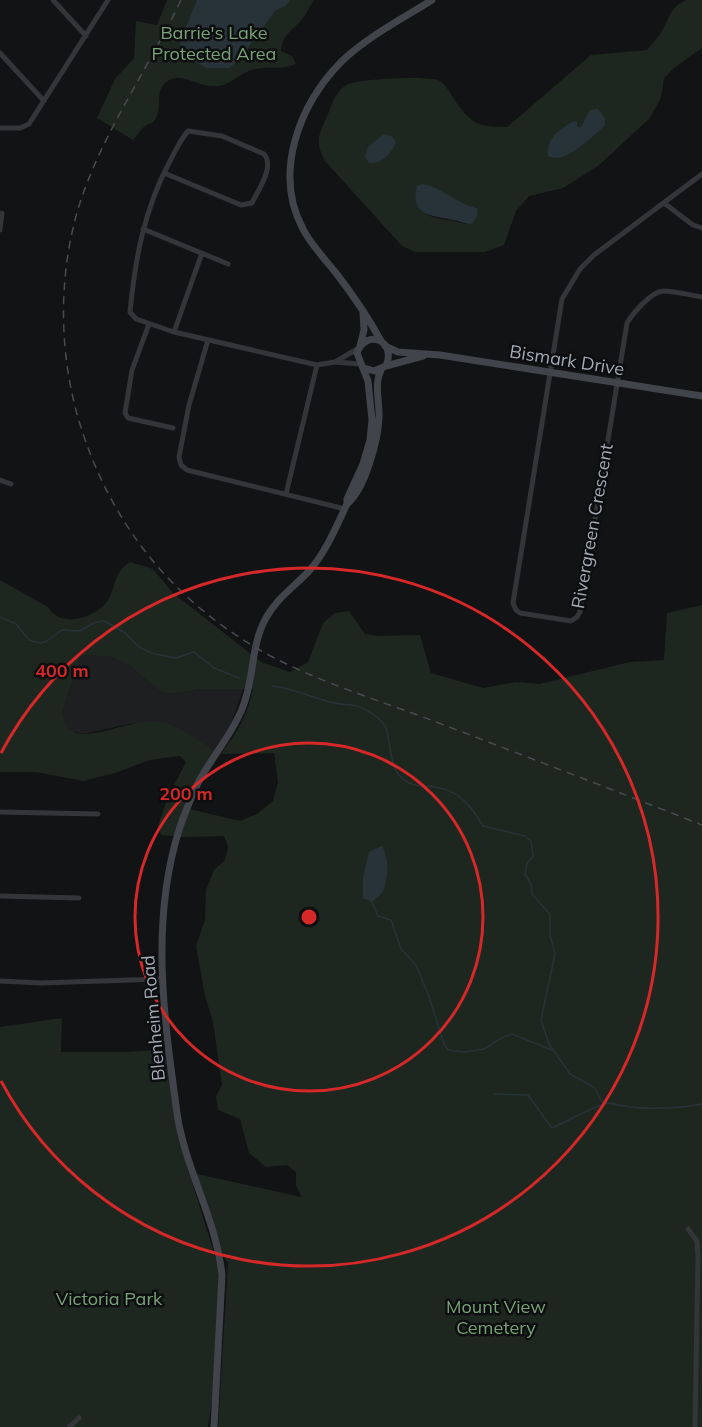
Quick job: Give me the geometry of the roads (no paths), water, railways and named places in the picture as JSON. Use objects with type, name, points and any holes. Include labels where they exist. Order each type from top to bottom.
[{"type":"main road","points":[[363,313],[364,330],[358,357],[362,366],[374,371],[384,367],[389,356],[350,291],[304,231],[296,215],[290,188],[291,152],[309,106],[323,83],[342,62],[362,46],[432,0]]},
{"type":"main road","points":[[359,347],[369,340],[383,344]]},
{"type":"main road","name":"Bismark Drive","points":[[383,344],[398,352],[428,354],[702,396]]},
{"type":"main road","name":"Bismark Drive","points":[[384,367],[428,354]]},
{"type":"main road","name":"Blenheim Road","points":[[346,506],[363,464],[371,429],[371,400],[362,366]]},
{"type":"main road","name":"Blenheim Road","points":[[214,1427],[222,1295],[220,1256],[188,1163],[177,1116],[161,978],[161,934],[168,879],[179,829],[198,783],[243,708],[250,682],[255,647],[265,620],[285,593],[305,575],[319,558],[346,506],[360,486],[373,451],[379,419],[377,382],[384,367]]},
{"type":"street","points":[[53,0],[86,36]]},
{"type":"street","points":[[0,128],[27,126],[108,0]]},
{"type":"street","points":[[0,53],[44,101]]},
{"type":"street","points":[[164,173],[241,205],[248,205],[252,202],[269,165],[268,158],[264,154],[208,133],[188,131],[182,138],[164,173],[151,200],[134,276],[130,312],[136,319],[174,332],[317,365],[335,362],[362,366]]},
{"type":"street","points":[[549,372],[562,300],[580,269],[594,255],[702,174]]},
{"type":"street","points":[[664,203],[693,225],[702,228]]},
{"type":"street","points":[[0,230],[2,213]]},
{"type":"street","points":[[143,229],[228,264]]},
{"type":"street","points":[[174,332],[202,254]]},
{"type":"street","points":[[616,382],[624,331],[638,308],[658,292],[663,291],[702,297]]},
{"type":"street","points":[[149,324],[132,370],[125,413],[128,417],[172,428]]},
{"type":"street","points":[[208,340],[189,405],[179,457],[182,465],[187,470],[346,506]]},
{"type":"street","points":[[335,362],[359,347]]},
{"type":"street","points":[[285,494],[317,365]]},
{"type":"street","name":"Rivergreen Crescent","points":[[549,372],[513,603],[520,613],[571,621],[580,612],[616,382]]},
{"type":"street","points":[[0,480],[11,484]]},
{"type":"street","points":[[0,812],[98,814]]},
{"type":"street","points":[[0,896],[79,898]]},
{"type":"street","points":[[0,981],[41,983],[161,978]]},
{"type":"street","points":[[688,1229],[697,1241],[700,1258],[695,1427]]},
{"type":"street","points":[[69,1427],[79,1418]]},
{"type":"waterway","points":[[0,617],[16,624],[29,640],[40,643],[47,641],[62,630],[79,631],[96,622],[105,621],[125,633],[139,647],[151,653],[176,658],[194,652],[214,668],[239,678]]},
{"type":"waterway","points":[[272,686],[333,703],[357,706],[370,712],[386,728],[395,769],[404,780],[412,784],[440,788],[454,793],[471,808],[483,826],[525,836],[531,841],[533,856],[527,863],[525,874],[531,884],[532,894],[550,914],[550,935],[555,954],[541,1020],[549,1044],[570,1074],[595,1088],[601,1101],[626,1107],[652,1108],[702,1104]]},
{"type":"waterway","points":[[372,902],[378,916],[391,920],[401,949],[416,965],[448,1050],[464,1052],[484,1049],[512,1034],[552,1050]]},
{"type":"waterway","points":[[495,1094],[528,1095],[552,1128],[608,1103]]},
{"type":"railway","points":[[181,0],[112,128],[88,181],[71,235],[64,288],[65,342],[72,395],[92,458],[108,494],[127,526],[149,557],[174,585],[202,610],[233,633],[288,665],[332,684],[702,825]]},
{"type":"park label","name":"Barrie's Lake Protected Area","points":[[214,42]]},
{"type":"park label","name":"Victoria Park","points":[[109,1298]]},
{"type":"park label","name":"Mount View Cemetery","points":[[496,1316]]}]
